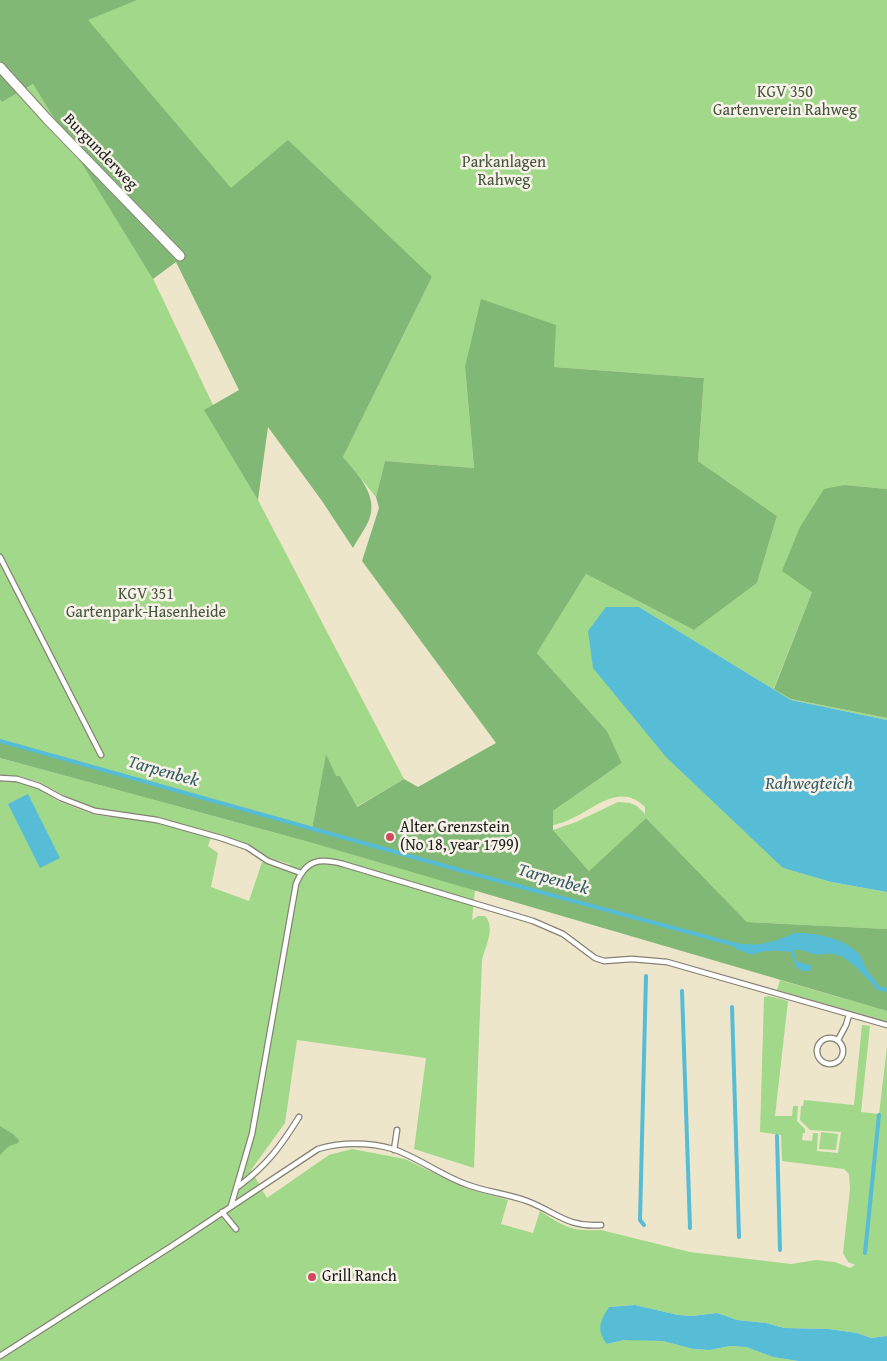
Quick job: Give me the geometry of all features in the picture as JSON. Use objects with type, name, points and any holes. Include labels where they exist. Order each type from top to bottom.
[{"type":"street","name":"Burgunderweg","points":[[0,67],[55,127],[180,256]]},
{"type":"lane","points":[[0,556],[101,755]]},
{"type":"lane","points":[[0,778],[17,779],[39,786],[69,802],[95,811],[157,820],[221,838],[247,847],[268,861],[301,873]]},
{"type":"lane","points":[[231,1206],[252,1134],[295,889],[301,873],[315,861],[330,861],[342,864],[534,921],[563,934],[594,958],[604,961],[632,959],[668,962],[887,1025]]},
{"type":"lane","points":[[838,1040],[849,1015]]},
{"type":"lane","points":[[832,1037],[838,1040],[844,1050],[842,1059],[834,1064],[825,1063],[818,1057],[819,1043],[832,1037]]},
{"type":"lane","points":[[237,1187],[255,1174],[272,1157],[299,1116]]},
{"type":"lane","points":[[394,1150],[397,1130]]},
{"type":"lane","points":[[0,1356],[318,1149],[334,1144],[348,1143],[394,1150],[467,1184],[525,1200],[567,1222],[588,1226],[601,1225]]},
{"type":"lane","points":[[222,1212],[236,1229]]},
{"type":"green space","points":[[0,0],[137,0],[88,20],[231,188],[288,140],[432,277],[343,457],[365,486],[371,502],[369,520],[353,548],[322,501],[268,427],[258,500],[204,410],[239,390],[176,262],[153,279],[33,84],[2,102],[0,100]]},
{"type":"green space","name":"Parkanlagen Rahweg","points":[[70,0],[887,0],[887,489],[845,485],[812,592],[774,688],[791,699],[887,718],[887,720],[791,700],[639,607],[783,868],[831,882],[887,892],[887,929],[747,922],[646,818],[589,871],[553,830],[576,822],[618,802],[637,806],[645,814],[645,807],[634,799],[623,796],[611,798],[565,822],[553,825],[553,811],[622,763],[607,731],[537,653],[586,574],[694,630],[757,583],[777,516],[698,461],[704,378],[554,367],[465,367],[474,468],[385,461],[376,497],[343,457],[432,277],[231,189]]},
{"type":"green space","name":"KGV 351 Gartenpark-Hasenheide","points":[[33,84],[149,270],[258,500],[404,779],[356,807],[340,776],[336,777],[326,755],[312,829],[0,741],[0,100],[2,102]]},
{"type":"green space","points":[[481,299],[556,325],[554,367],[704,378],[698,461],[777,516],[757,583],[694,630],[586,574],[537,653],[607,731],[622,763],[553,811],[553,830],[589,871],[646,818],[747,922],[887,929],[887,1011],[309,842],[0,758],[0,741],[312,829],[326,754],[336,776],[340,776],[357,807],[404,779],[418,787],[496,743],[362,561],[379,508],[376,497],[385,461],[474,468],[465,367]]},
{"type":"green space","points":[[845,485],[887,489],[887,718],[791,699],[774,689],[812,592],[782,571],[800,527],[824,489]]},
{"type":"green space","points":[[0,758],[309,842],[475,890],[472,920],[478,916],[485,916],[490,926],[490,932],[482,960],[474,1168],[414,1149],[426,1058],[297,1040],[285,1123],[251,1170],[267,1198],[329,1155],[352,1149],[405,1159],[465,1188],[508,1200],[501,1224],[533,1233],[540,1211],[575,1229],[601,1230],[690,1252],[791,1264],[816,1260],[835,1262],[850,1268],[855,1265],[848,1262],[843,1253],[850,1189],[849,1174],[844,1169],[782,1161],[781,1135],[760,1132],[764,997],[769,996],[788,1001],[775,1116],[792,1116],[793,1106],[798,1106],[797,1121],[805,1129],[802,1140],[812,1141],[813,1133],[818,1133],[817,1151],[838,1153],[841,1132],[810,1130],[800,1120],[801,1106],[803,1106],[804,1100],[854,1105],[862,1025],[870,1026],[861,1112],[879,1114],[887,1047],[887,1336],[871,1338],[857,1333],[829,1329],[784,1328],[766,1323],[737,1320],[717,1313],[692,1316],[678,1315],[635,1305],[609,1307],[607,1344],[624,1340],[644,1340],[663,1341],[693,1349],[710,1350],[730,1346],[746,1347],[773,1357],[798,1361],[0,1361],[0,781],[17,782],[37,788],[58,801],[95,815],[157,822],[211,837],[208,846],[218,853],[211,887],[249,901],[262,862],[283,870],[290,864],[269,858],[249,845],[222,835],[159,818],[96,809],[79,803],[39,782],[18,776],[0,775]]},
{"type":"green space","points":[[780,980],[887,1011],[887,1021],[777,990]]},
{"type":"green space","points":[[0,1126],[19,1140],[18,1143],[9,1146],[0,1155]]},
{"type":"green space","points":[[821,1132],[838,1134],[836,1150],[819,1149]]},
{"type":"water","name":"Rahwegteich","points":[[606,607],[639,607],[791,700],[887,720],[887,892],[831,882],[783,868],[666,757],[593,668],[588,631]]},
{"type":"water","points":[[28,794],[60,858],[40,868],[8,804]]},
{"type":"water","points":[[794,933],[829,937],[853,948],[862,958],[878,986],[878,990],[857,969],[839,955],[816,955],[802,950],[794,950],[796,961],[812,966],[810,971],[803,971],[796,967],[791,952],[767,951],[752,955],[736,949],[730,942],[763,944]]},
{"type":"water","points":[[635,1305],[678,1315],[692,1316],[717,1313],[737,1320],[766,1323],[784,1328],[829,1329],[857,1333],[871,1338],[887,1336],[887,1361],[798,1361],[773,1357],[746,1347],[730,1346],[710,1350],[693,1349],[663,1341],[624,1340],[607,1344],[601,1334],[600,1325],[609,1307]]},
{"type":"waterway","name":"Tarpenbek","points":[[0,741],[470,873],[736,945]]},
{"type":"waterway","points":[[644,1225],[640,1220],[646,976]]},
{"type":"waterway","name":"Tarpenbek","points":[[876,985],[878,988],[887,990]]},
{"type":"waterway","points":[[682,991],[690,1228]]},
{"type":"waterway","points":[[732,1007],[739,1237]]},
{"type":"waterway","points":[[865,1253],[879,1115]]},
{"type":"waterway","points":[[777,1136],[780,1250]]},
{"type":"place","name":"Alter Grenzstein (No 18, year 1799)","points":[[390,837]]},
{"type":"place","name":"Grill Ranch","points":[[312,1277]]},
{"type":"park label","name":"KGV 350 Gartenverein Rahweg","points":[[785,102]]}]
